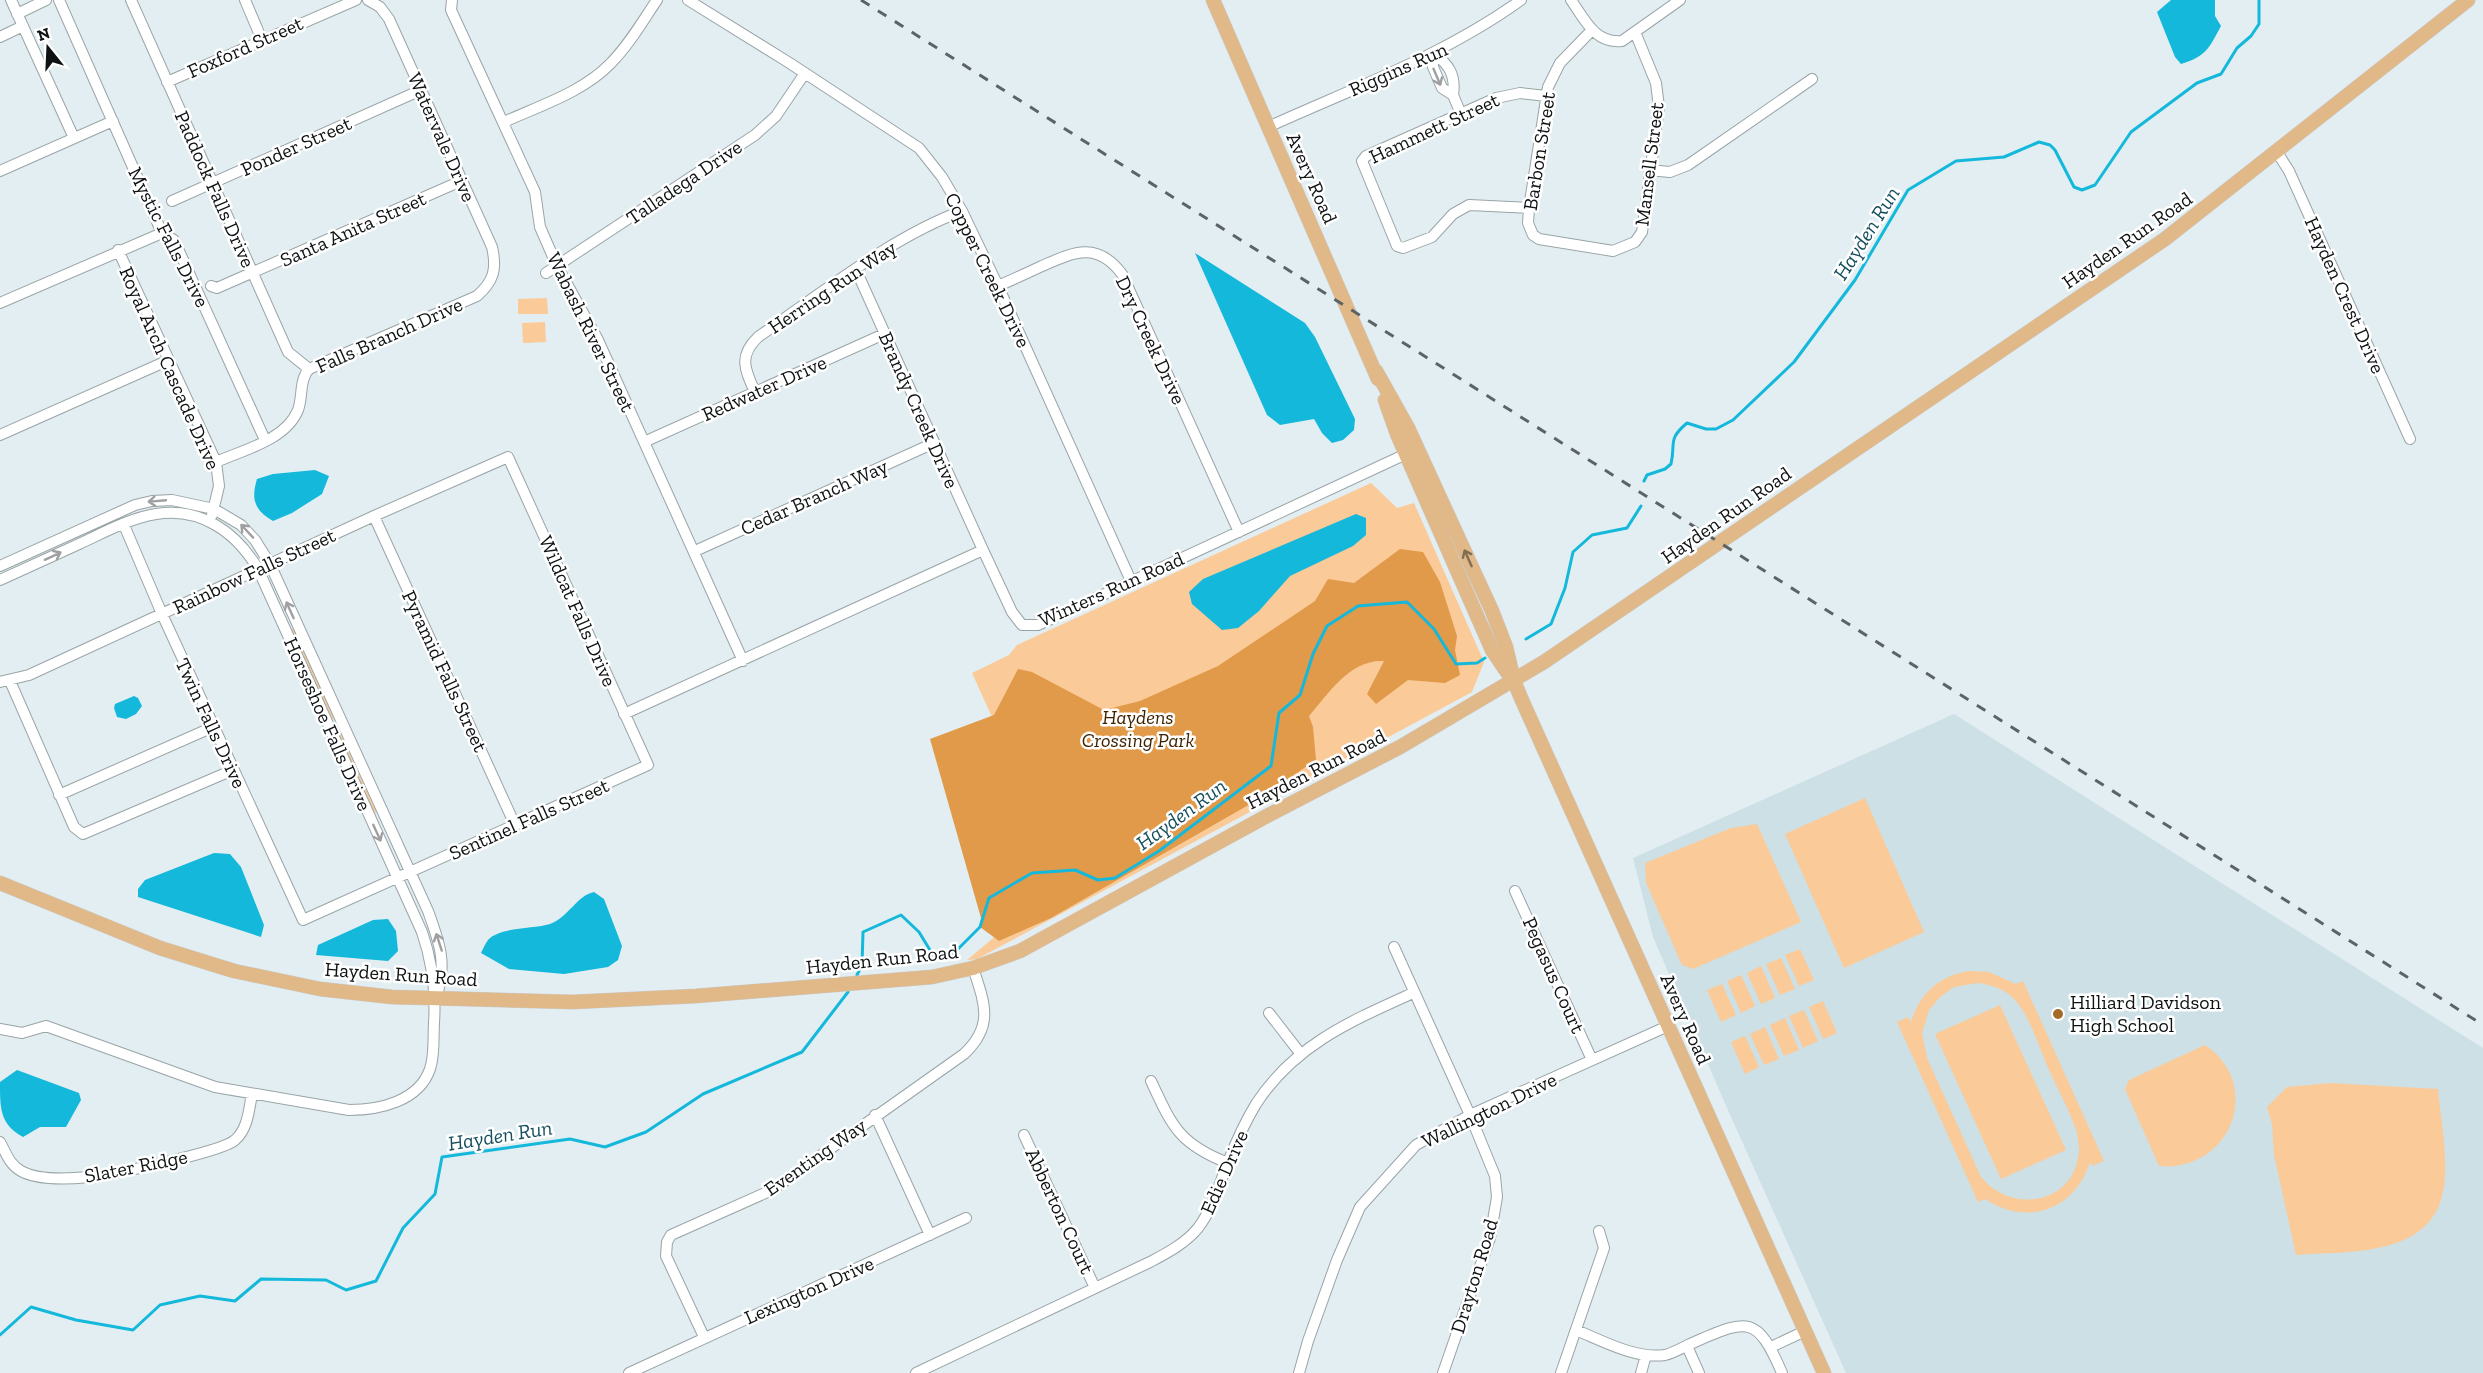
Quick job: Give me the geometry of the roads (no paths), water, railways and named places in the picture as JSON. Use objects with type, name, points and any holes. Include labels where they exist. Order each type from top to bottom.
[{"type":"main road","name":"Avery Road","points":[[1213,0],[1376,371],[1406,454],[1492,650],[1514,681]]},
{"type":"main road","name":"Hayden Run Road","points":[[0,883],[160,948],[234,971],[320,989],[436,999],[611,1001],[921,978],[973,968],[1020,951],[1265,817],[1400,747],[1514,681],[1722,543],[1842,458],[2117,273],[2277,152],[2468,0]]},
{"type":"main road","name":"Avery Road","points":[[1376,371],[1408,428],[1492,611],[1506,647],[1514,681],[1824,1373]]},
{"type":"street","points":[[11,0],[74,138]]},
{"type":"street","points":[[17,14],[46,0]]},
{"type":"street","name":"Mystic Falls Drive","points":[[59,0],[162,233],[174,240],[265,440]]},
{"type":"street","name":"Paddock Falls Drive","points":[[130,0],[288,352],[309,369]]},
{"type":"street","points":[[245,0],[262,40]]},
{"type":"street","name":"Foxford Street","points":[[167,82],[356,0]]},
{"type":"street","name":"Wabash River Street","points":[[452,0],[452,10],[535,192],[540,227],[557,266],[598,340],[743,661]]},
{"type":"street","points":[[504,122],[587,83],[609,66],[626,47],[657,0]]},
{"type":"street","name":"Copper Creek Drive","points":[[688,0],[919,148],[942,177],[962,211],[998,286],[1131,581]]},
{"type":"street","name":"Riggins Run","points":[[1268,127],[1449,46],[1486,26],[1521,0]]},
{"type":"street","points":[[1571,0],[1592,30],[1600,38],[1613,42],[1622,41],[1680,0]]},
{"type":"street","name":"Watervale Drive","points":[[370,1],[389,19],[492,248],[495,261],[493,278]]},
{"type":"street","points":[[0,37],[23,27]]},
{"type":"street","name":"Barbon Street","points":[[1582,246],[1539,239],[1533,235],[1528,222],[1528,208],[1548,87],[1560,63],[1592,30]]},
{"type":"street","name":"Mansell Street","points":[[1582,246],[1613,251],[1635,242],[1642,232],[1659,107],[1656,83],[1635,32]]},
{"type":"street","points":[[1433,52],[1446,62],[1455,83],[1453,95],[1461,114]]},
{"type":"street","name":"Talladega Drive","points":[[546,273],[755,135],[776,116],[805,73]]},
{"type":"street","points":[[1649,170],[1670,172],[1688,165],[1812,79]]},
{"type":"street","name":"Ponder Street","points":[[172,201],[421,90]]},
{"type":"street","name":"Hammett Street","points":[[1528,208],[1469,205],[1453,214],[1432,237],[1403,248],[1397,246],[1362,166],[1362,161],[1366,156],[1508,94],[1546,96]]},
{"type":"street","points":[[0,171],[113,122]]},
{"type":"street","name":"Hayden Crest Drive","points":[[2277,152],[2289,171],[2410,439]]},
{"type":"street","name":"Santa Anita Street","points":[[211,286],[217,288],[461,181]]},
{"type":"street","name":"Herring Run Way","points":[[755,392],[745,366],[746,355],[751,344],[909,235],[962,211]]},
{"type":"street","points":[[0,303],[118,250],[162,233]]},
{"type":"street","name":"Royal Arch Cascade Drive","points":[[118,250],[216,462],[219,486],[211,522]]},
{"type":"street","name":"Dry Creek Drive","points":[[998,286],[1070,254],[1093,252],[1113,263],[1122,274],[1239,532]]},
{"type":"street","name":"Brandy Creek Drive","points":[[856,270],[983,550]]},
{"type":"street","name":"Falls Branch Drive","points":[[216,462],[279,433],[291,423],[298,408],[305,374],[309,369],[477,296],[493,278]]},
{"type":"street","name":"Redwater Drive","points":[[644,442],[884,334]]},
{"type":"street","points":[[0,435],[169,360]]},
{"type":"street","name":"Cedar Branch Way","points":[[694,551],[934,443]]},
{"type":"street","name":"Winters Run Road","points":[[983,550],[1012,612],[1022,625],[1038,625],[1406,454]]},
{"type":"street","name":"Rainbow Falls Street","points":[[5,682],[32,674],[374,516],[508,458]]},
{"type":"street","name":"Wildcat Falls Drive","points":[[508,458],[648,765]]},
{"type":"street","points":[[0,566],[118,512],[152,501],[194,503],[214,508]]},
{"type":"street","name":"Horseshoe Falls Drive","points":[[214,508],[249,532],[270,564],[411,873],[442,952],[443,976],[436,999]]},
{"type":"street","points":[[0,580],[124,525],[157,514],[190,516],[211,522]]},
{"type":"street","name":"Pyramid Falls Street","points":[[374,516],[515,825]]},
{"type":"street","name":"Horseshoe Falls Drive","points":[[211,522],[238,540],[258,569],[429,951],[436,999]]},
{"type":"street","name":"Twin Falls Drive","points":[[124,525],[213,727],[303,920]]},
{"type":"street","points":[[624,714],[983,550]]},
{"type":"street","points":[[5,682],[74,827],[83,834],[233,770]]},
{"type":"street","points":[[59,795],[213,727]]},
{"type":"street","name":"Sentinel Falls Street","points":[[303,920],[648,765]]},
{"type":"street","name":"Pegasus Court","points":[[1515,891],[1592,1060]]},
{"type":"street","name":"Drayton Road","points":[[1394,947],[1495,1176],[1497,1197],[1490,1238],[1443,1373]]},
{"type":"street","name":"Eventing Way","points":[[704,1337],[666,1256],[667,1242],[671,1235],[772,1190],[954,1061],[977,1041],[983,1030],[985,1017],[973,968]]},
{"type":"street","name":"Edie Drive","points":[[916,1373],[933,1370],[1167,1253],[1197,1229],[1215,1197],[1245,1124],[1276,1078],[1315,1041],[1413,993]]},
{"type":"street","points":[[0,1029],[22,1033],[46,1026],[215,1087],[349,1110],[369,1110],[403,1099],[420,1086],[430,1069],[436,999]]},
{"type":"street","points":[[1269,1013],[1300,1053]]},
{"type":"street","name":"Wallington Drive","points":[[1299,1373],[1337,1260],[1360,1207],[1416,1145],[1470,1116],[1668,1026]]},
{"type":"street","points":[[1151,1081],[1169,1119],[1185,1141],[1199,1150],[1228,1162]]},
{"type":"street","name":"Slater Ridge","points":[[0,1142],[11,1163],[22,1171],[38,1176],[87,1177],[111,1174],[208,1151],[234,1141],[246,1123],[252,1094]]},
{"type":"street","points":[[875,1115],[930,1234]]},
{"type":"street","name":"Abberton Court","points":[[1024,1135],[1095,1288]]},
{"type":"street","name":"Lexington Drive","points":[[629,1373],[966,1218]]},
{"type":"street","points":[[1561,1373],[1604,1248],[1599,1231]]},
{"type":"street","points":[[1576,1330],[1641,1355],[1666,1355],[1729,1327],[1743,1326],[1757,1330],[1771,1347],[1782,1373]]},
{"type":"street","points":[[1771,1347],[1805,1331]]},
{"type":"street","points":[[1687,1346],[1699,1373]]},
{"type":"street","points":[[1641,1373],[1647,1355]]},
{"type":"water","points":[[2171,0],[2215,0],[2215,16],[2221,26],[2202,54],[2181,64],[2175,57],[2157,12]]},
{"type":"water","points":[[1195,253],[1305,323],[1315,337],[1355,419],[1354,430],[1343,440],[1332,443],[1322,433],[1314,419],[1280,425],[1267,415]]},
{"type":"water","points":[[315,470],[329,476],[322,494],[292,513],[273,521],[258,508],[254,498],[257,479],[273,474]]},
{"type":"water","points":[[1356,514],[1366,518],[1366,535],[1353,546],[1290,576],[1259,611],[1238,628],[1222,630],[1192,604],[1189,592],[1203,579]]},
{"type":"water","points":[[134,696],[138,698],[142,706],[136,714],[126,719],[117,717],[115,704]]},
{"type":"water","points":[[214,853],[230,854],[241,867],[264,925],[261,937],[138,897],[138,889],[145,880]]},
{"type":"water","points":[[594,892],[604,899],[622,946],[618,960],[608,967],[564,974],[509,969],[481,953],[493,936],[557,921],[582,898]]},
{"type":"water","points":[[388,919],[396,931],[398,951],[388,961],[316,955],[318,945],[373,920]]},
{"type":"water","points":[[17,1070],[79,1093],[81,1100],[66,1127],[40,1127],[23,1137],[10,1127],[1,1108],[0,1082]]},
{"type":"waterway","name":"Hayden Run","points":[[1644,481],[1647,475],[1665,469],[1671,464],[1674,438],[1687,423],[1706,429],[1716,429],[1733,420],[1794,362],[1855,280],[1908,190],[1956,161],[2004,157],[2039,142],[2050,145],[2055,150],[2074,187],[2082,190],[2095,185],[2131,132],[2197,83],[2221,74],[2237,48],[2251,36],[2259,24],[2259,0]]},
{"type":"waterway","name":"Hayden Run","points":[[1526,639],[1551,624],[1565,588],[1573,552],[1592,535],[1627,528],[1641,506]]},
{"type":"waterway","name":"Hayden Run","points":[[857,975],[862,965],[863,932],[901,915],[919,932],[933,955],[953,954],[980,927],[989,898],[1032,873],[1075,870],[1098,880],[1115,878],[1159,851],[1271,766],[1279,713],[1300,695],[1313,654],[1327,626],[1358,606],[1407,602],[1434,629],[1456,664],[1477,663],[1485,658]]},
{"type":"waterway","name":"Hayden Run","points":[[0,1335],[31,1307],[76,1320],[133,1330],[160,1305],[200,1296],[235,1301],[261,1279],[326,1280],[346,1290],[376,1281],[403,1228],[435,1194],[442,1157],[570,1139],[605,1147],[646,1132],[703,1094],[802,1052],[848,992]]},
{"type":"railway","points":[[861,0],[2483,1025]]},
{"type":"place","name":"Hilliard Davidson High School","points":[[2058,1014]]},
{"type":"park label","name":"Haydens Crossing Park","points":[[1138,728]]}]
